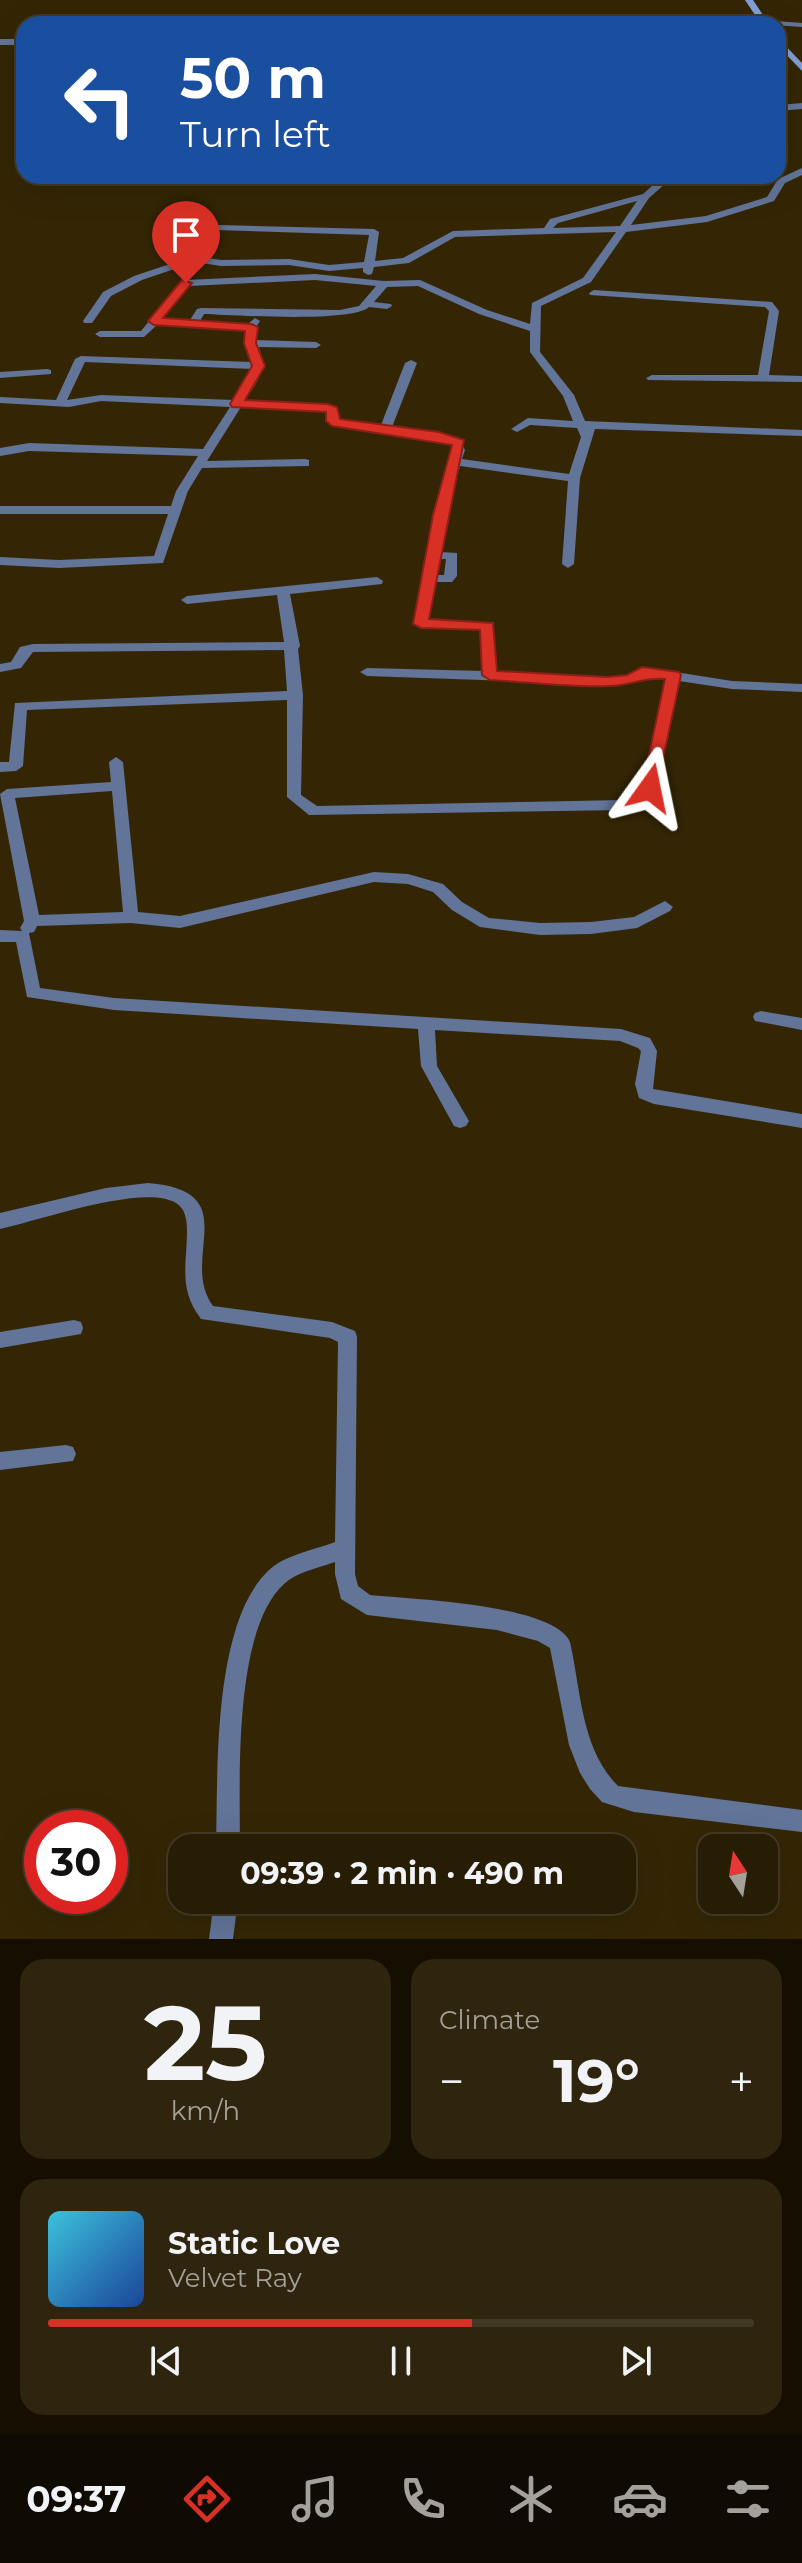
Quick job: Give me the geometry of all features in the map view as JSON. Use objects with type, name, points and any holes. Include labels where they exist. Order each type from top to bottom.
[{"type":"main road","points":[[786,50],[802,68]]},
{"type":"street","points":[[568,564],[574,478],[585,428],[568,395],[535,352],[536,305],[557,290],[575,289],[587,280],[646,196],[660,184]]},
{"type":"street","points":[[88,321],[107,294],[138,278],[194,259],[221,263],[289,262],[329,268],[405,261],[453,234],[622,229],[707,219],[742,211],[771,199],[779,184]]},
{"type":"street","points":[[544,231],[554,221],[646,196]]},
{"type":"street","points":[[184,226],[374,232],[367,284]]},
{"type":"street","points":[[100,334],[144,334],[186,283],[315,277],[367,284],[420,283],[483,312],[535,329]]},
{"type":"street","points":[[367,304],[384,284]]},
{"type":"street","points":[[594,293],[768,304],[774,311],[763,379]]},
{"type":"street","points":[[193,324],[201,311],[340,313],[367,304],[387,306]]},
{"type":"street","points":[[0,561],[59,564],[152,562],[163,554],[176,510],[197,465],[258,366],[250,343],[251,327],[260,312]]},
{"type":"street","points":[[154,321],[251,327]]},
{"type":"street","points":[[250,343],[316,345]]},
{"type":"street","points":[[60,403],[81,359],[258,366]]},
{"type":"street","points":[[385,429],[411,363]]},
{"type":"street","points":[[0,375],[47,372]]},
{"type":"street","points":[[652,378],[802,379]]},
{"type":"street","points":[[0,400],[60,403],[101,398],[327,408],[332,410],[333,421],[337,423],[454,439],[459,443],[457,462],[432,555],[421,624],[488,626],[490,675]]},
{"type":"street","points":[[517,429],[528,421],[585,428],[802,433]]},
{"type":"street","points":[[0,452],[29,447],[205,453]]},
{"type":"street","points":[[457,462],[574,478]]},
{"type":"street","points":[[197,465],[305,463]]},
{"type":"street","points":[[0,510],[176,510]]},
{"type":"street","points":[[429,578],[447,579],[451,576],[453,556],[432,555]]},
{"type":"street","points":[[187,600],[377,581]]},
{"type":"street","points":[[283,592],[293,646],[296,695],[294,797],[314,811],[623,805],[648,795],[673,675]]},
{"type":"street","points":[[0,668],[16,665],[25,650],[33,648],[293,646]]},
{"type":"street","points":[[367,672],[607,682],[631,680],[642,672],[732,685],[802,688]]},
{"type":"street","points":[[0,767],[16,766],[20,706],[296,695]]},
{"type":"street","points":[[116,762],[131,917]]},
{"type":"street","points":[[118,786],[7,794],[28,929],[33,993],[114,1004],[635,1038],[649,1051],[643,1084],[645,1093],[802,1121]]},
{"type":"street","points":[[0,936],[28,929],[131,917],[180,922],[374,877],[408,879],[438,888],[457,906],[486,923],[540,929],[591,928],[637,922],[665,907]]},
{"type":"street","points":[[761,1017],[802,1024]]},
{"type":"street","points":[[426,1023],[429,1066],[460,1121]]},
{"type":"street","points":[[0,1221],[123,1193],[168,1192],[184,1197],[192,1204],[196,1217],[192,1290],[197,1304],[208,1313],[332,1330],[348,1337],[348,1592],[367,1605],[516,1622],[549,1632],[559,1642],[582,1750],[593,1776],[611,1795],[634,1801],[802,1821]]},
{"type":"street","points":[[0,1340],[74,1328]]},
{"type":"street","points":[[0,1461],[66,1454]]},
{"type":"street","points":[[229,1834],[234,1685],[254,1600],[277,1575],[346,1548]]},
{"type":"street","points":[[221,1939],[224,1914]]},
{"type":"lane","points":[[0,42],[14,42]]},
{"type":"route","points":[[186,283],[154,321],[251,327],[249,337],[258,359],[257,373],[237,404],[327,408],[332,410],[333,421],[337,423],[439,436],[459,443],[457,462],[440,515],[421,624],[488,626],[490,675],[607,682],[631,680],[642,672],[673,675],[650,788]]}]
